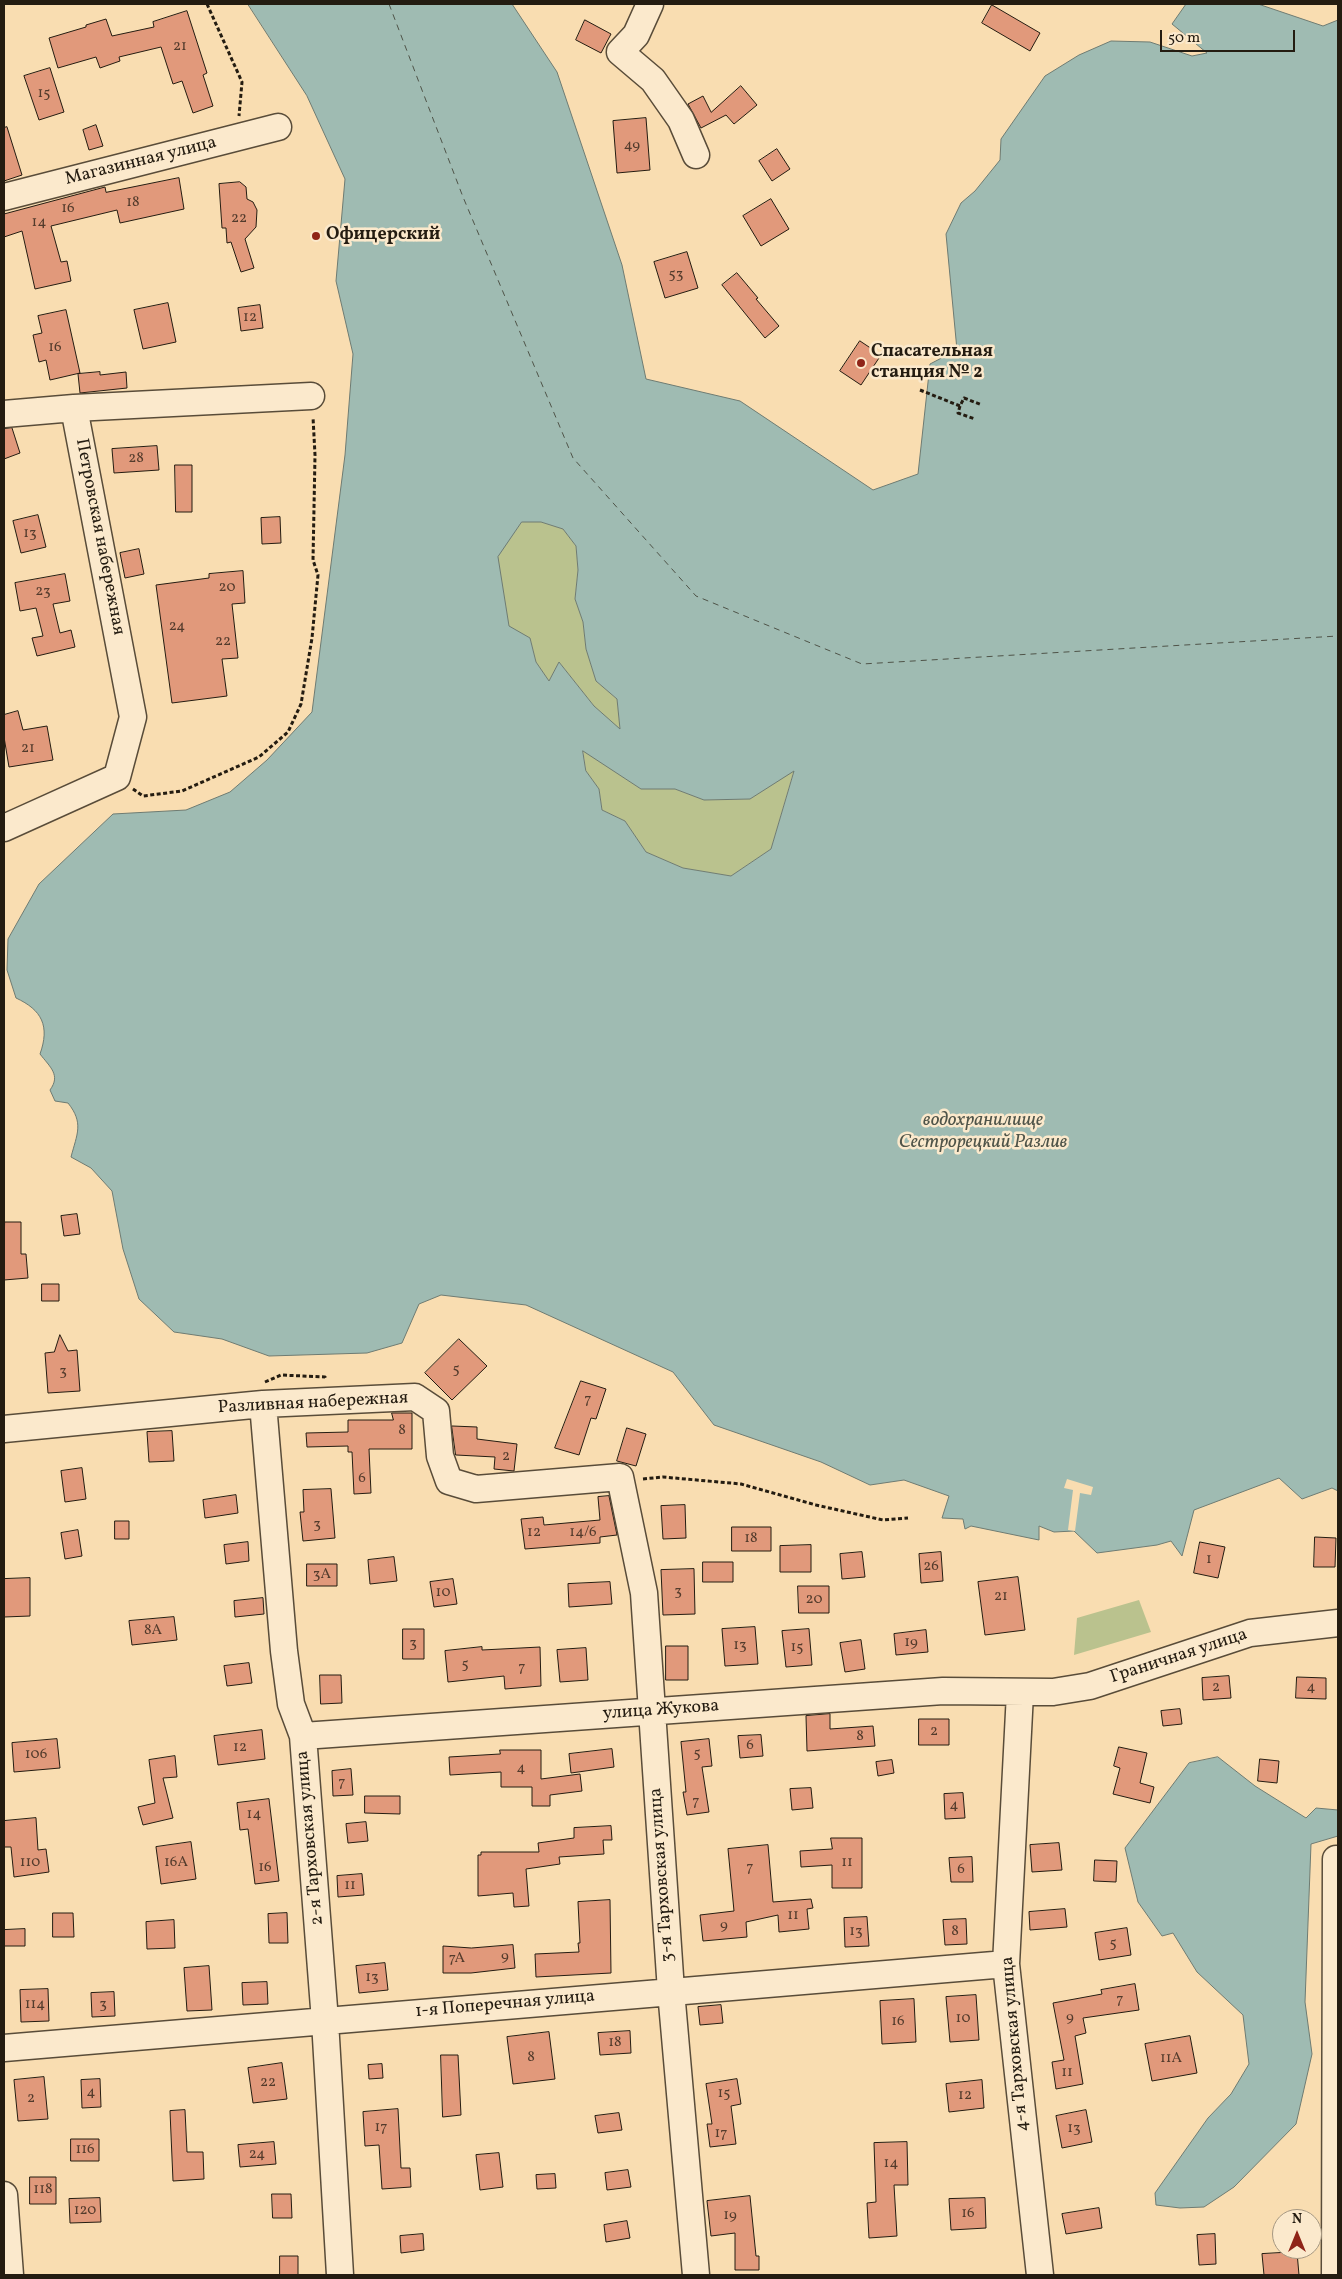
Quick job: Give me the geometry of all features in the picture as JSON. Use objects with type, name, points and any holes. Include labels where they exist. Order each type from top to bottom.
[{"type":"street","points":[[650,4],[636,35],[620,52],[653,80],[681,120],[696,155]]},
{"type":"street","name":"Магазинная улица","points":[[4,197],[278,127]]},
{"type":"street","points":[[4,414],[74,408],[311,396]]},
{"type":"street","name":"Петровская набережная","points":[[74,408],[133,717],[117,777]]},
{"type":"street","points":[[4,828],[117,777]]},
{"type":"street","name":"Разливная набережная","points":[[4,1429],[263,1404],[415,1397],[436,1411],[440,1456],[449,1481],[476,1489],[620,1478]]},
{"type":"street","name":"2-я Тарховская улица","points":[[263,1404],[284,1651],[291,1704],[302,1736],[326,2021],[340,2275]]},
{"type":"street","name":"3-я Тарховская улица","points":[[620,1478],[644,1593],[671,1991],[696,2275]]},
{"type":"street","name":"Граничная улица","points":[[1020,1693],[1053,1692],[1090,1686],[1250,1633],[1338,1623]]},
{"type":"street","name":"улица Жукова","points":[[302,1736],[943,1691],[1020,1693]]},
{"type":"street","name":"4-я Тарховская улица","points":[[1020,1693],[1006,1964],[1040,2275]]},
{"type":"street","points":[[1335,2275],[1336,1859]]},
{"type":"street","name":"1-я Поперечная улица","points":[[4,2048],[1006,1964]]},
{"type":"street","points":[[4,2195],[10,2275]]},
{"type":"path","points":[[207,4],[242,82],[238,138]]},
{"type":"path","points":[[920,390],[960,406]]},
{"type":"path","points":[[117,777],[143,796],[182,791],[259,757],[288,732],[301,704],[312,638],[318,574],[313,560],[315,455],[311,396]]},
{"type":"path","points":[[976,419],[958,413],[960,406],[964,398],[982,405]]},
{"type":"path","points":[[620,1478],[646,1480],[663,1477],[741,1484],[816,1505],[883,1520],[908,1518]]},
{"type":"green space","points":[[522,522],[541,522],[563,529],[576,546],[578,570],[575,599],[583,622],[586,649],[596,681],[617,699],[620,730],[594,706],[559,662],[549,681],[536,662],[530,638],[509,627],[497,557]]},
{"type":"green space","points":[[583,750],[641,789],[675,789],[704,800],[750,799],[794,770],[771,849],[731,876],[683,868],[646,852],[625,821],[602,810],[599,789],[586,771]]},
{"type":"green space","points":[[1139,1600],[1151,1632],[1074,1655],[1077,1618]]},
{"type":"water","name":"водохранилище Сестрорецкий Разлив","points":[[248,4],[512,4],[557,72],[622,265],[646,379],[740,401],[873,490],[918,474],[930,364],[957,350],[946,234],[961,203],[975,191],[1000,160],[1001,139],[1045,76],[1079,55],[1111,41],[1150,42],[1192,56],[1207,53],[1172,24],[1186,4],[1258,4],[1323,26],[1338,20],[1338,1491],[1332,1488],[1302,1499],[1279,1478],[1194,1510],[1182,1556],[1171,1541],[1157,1545],[1097,1553],[1074,1531],[1054,1532],[1039,1526],[1039,1540],[971,1526],[965,1529],[963,1519],[942,1518],[949,1496],[904,1480],[870,1485],[821,1462],[714,1425],[673,1372],[526,1305],[441,1295],[419,1304],[402,1343],[367,1353],[269,1356],[222,1339],[174,1332],[139,1299],[123,1249],[112,1191],[91,1168],[71,1157],[78,1123],[68,1103],[55,1101],[50,1090],[54,1080],[53,1071],[40,1054],[43,1044],[44,1027],[38,1014],[16,998],[7,970],[8,939],[39,884],[113,814],[186,810],[230,792],[267,760],[312,712],[345,455],[353,354],[336,281],[345,179],[307,96]],"holes":[[[522,522],[541,522],[563,529],[576,546],[578,570],[575,599],[583,622],[586,649],[596,681],[617,699],[620,729],[594,706],[559,662],[549,681],[536,662],[530,638],[509,626],[498,557]],[[583,751],[641,789],[675,789],[704,800],[750,799],[794,771],[771,849],[731,876],[683,868],[646,852],[625,821],[602,810],[599,789],[586,771]]]},
{"type":"water","points":[[1218,1757],[1255,1786],[1306,1818],[1316,1808],[1338,1810],[1338,1836],[1311,1844],[1305,2002],[1312,2054],[1296,2124],[1234,2187],[1204,2207],[1180,2208],[1156,2205],[1155,2193],[1208,2118],[1231,2094],[1249,2064],[1243,2015],[1197,1972],[1173,1933],[1162,1936],[1138,1902],[1125,1848],[1189,1763]]},
{"type":"pier","points":[[1067,1479],[1093,1487],[1091,1495],[1080,1493],[1075,1531],[1068,1530],[1073,1490],[1064,1488]]},
{"type":"building","points":[[992,5],[1040,33],[1030,51],[982,23]]},
{"type":"building","points":[[187,11],[207,73],[203,75],[213,106],[193,113],[182,81],[173,84],[161,47],[119,57],[120,61],[100,68],[96,57],[58,68],[49,38],[106,19],[112,36],[154,27],[153,22]]},
{"type":"building","points":[[585,20],[611,34],[601,53],[576,40]]},
{"type":"building","points":[[50,68],[64,112],[39,120],[24,76]]},
{"type":"building","points":[[741,86],[757,105],[734,124],[726,115],[701,128],[688,104],[703,96],[711,112]]},
{"type":"building","points":[[646,118],[650,170],[617,173],[613,121]]},
{"type":"building","points":[[96,125],[103,146],[89,150],[83,130]]},
{"type":"building","points":[[7,127],[22,175],[4,181],[4,128]]},
{"type":"building","points":[[777,149],[790,169],[772,181],[759,161]]},
{"type":"building","points":[[179,178],[184,209],[120,223],[117,210],[51,226],[61,262],[67,261],[71,281],[35,289],[22,231],[4,237],[4,214],[105,187],[106,192]]},
{"type":"building","points":[[240,182],[246,187],[247,199],[253,202],[257,210],[256,227],[245,239],[254,268],[241,272],[231,242],[227,243],[226,228],[222,228],[219,184]]},
{"type":"building","points":[[771,199],[789,229],[761,246],[743,216]]},
{"type":"building","points":[[687,252],[698,288],[665,298],[654,262]]},
{"type":"building","points":[[737,273],[779,326],[765,338],[722,285]]},
{"type":"building","points":[[168,303],[176,342],[143,349],[134,310]]},
{"type":"building","points":[[260,305],[263,328],[241,331],[238,308]]},
{"type":"building","points":[[66,310],[80,373],[50,380],[46,360],[39,362],[33,335],[42,333],[38,316]]},
{"type":"building","name":"Спасательная станция № 2","points":[[860,341],[881,355],[861,385],[840,371]]},
{"type":"building","points":[[100,372],[100,375],[126,372],[127,388],[80,393],[78,374]]},
{"type":"building","points":[[12,428],[20,453],[4,459],[4,429]]},
{"type":"building","points":[[157,446],[159,470],[114,473],[112,449]]},
{"type":"building","points":[[175,465],[192,465],[192,512],[176,512]]},
{"type":"building","points":[[38,515],[46,547],[21,553],[13,521]]},
{"type":"building","points":[[280,517],[281,543],[262,544],[261,518]]},
{"type":"building","points":[[139,549],[144,574],[125,578],[120,553]]},
{"type":"building","points":[[243,571],[245,603],[232,604],[238,658],[222,659],[227,696],[172,703],[156,585],[209,578],[209,574]]},
{"type":"building","points":[[65,574],[70,601],[53,604],[60,633],[71,630],[75,647],[37,656],[32,638],[43,636],[36,608],[20,611],[15,583]]},
{"type":"building","points":[[18,711],[23,730],[47,726],[53,760],[9,767],[4,737],[4,715]]},
{"type":"building","points":[[77,1214],[80,1234],[64,1236],[61,1216]]},
{"type":"building","points":[[5,1222],[21,1222],[21,1254],[26,1254],[28,1278],[4,1280]]},
{"type":"building","points":[[42,1284],[59,1284],[59,1301],[42,1301]]},
{"type":"building","points":[[60,1335],[68,1351],[77,1350],[80,1391],[48,1393],[45,1353],[54,1352]]},
{"type":"building","points":[[459,1339],[487,1366],[452,1400],[425,1373]]},
{"type":"building","points":[[581,1381],[606,1389],[596,1419],[591,1418],[579,1455],[555,1448]]},
{"type":"building","points":[[392,1413],[412,1413],[412,1449],[369,1449],[371,1493],[354,1494],[352,1452],[348,1452],[348,1446],[307,1447],[306,1433],[348,1432],[348,1420],[393,1420]]},
{"type":"building","points":[[452,1426],[477,1427],[477,1439],[517,1444],[514,1471],[494,1469],[495,1457],[456,1455]]},
{"type":"building","points":[[627,1428],[646,1434],[636,1466],[617,1461]]},
{"type":"building","points":[[172,1431],[174,1461],[149,1462],[147,1432]]},
{"type":"building","points":[[82,1468],[86,1499],[65,1502],[61,1471]]},
{"type":"building","points":[[331,1489],[335,1538],[303,1541],[300,1512],[304,1512],[303,1490]]},
{"type":"building","points":[[236,1495],[238,1513],[205,1518],[203,1500]]},
{"type":"building","points":[[609,1496],[617,1535],[600,1537],[600,1543],[525,1549],[521,1519],[543,1517],[544,1525],[600,1520],[598,1497]]},
{"type":"building","points":[[685,1505],[686,1538],[663,1539],[661,1506]]},
{"type":"building","points":[[115,1521],[129,1521],[129,1539],[115,1539]]},
{"type":"building","points":[[732,1527],[771,1527],[771,1551],[732,1551]]},
{"type":"building","points":[[78,1530],[82,1556],[65,1559],[61,1533]]},
{"type":"building","points":[[1315,1537],[1336,1538],[1335,1567],[1314,1567]]},
{"type":"building","points":[[248,1542],[249,1561],[226,1564],[224,1545]]},
{"type":"building","points":[[1200,1542],[1225,1547],[1218,1578],[1194,1573]]},
{"type":"building","points":[[811,1545],[811,1572],[780,1572],[780,1546]]},
{"type":"building","points":[[862,1552],[865,1577],[842,1579],[840,1554]]},
{"type":"building","points":[[941,1552],[943,1581],[921,1583],[919,1554]]},
{"type":"building","points":[[394,1557],[397,1581],[370,1584],[368,1560]]},
{"type":"building","points":[[703,1562],[733,1562],[733,1582],[703,1582]]},
{"type":"building","points":[[307,1564],[337,1564],[337,1586],[307,1586]]},
{"type":"building","points":[[694,1569],[695,1614],[663,1615],[661,1570]]},
{"type":"building","points":[[1018,1577],[1025,1630],[985,1635],[978,1582]]},
{"type":"building","points":[[30,1578],[30,1616],[4,1617],[4,1579]]},
{"type":"building","points":[[453,1579],[457,1604],[434,1607],[430,1582]]},
{"type":"building","points":[[610,1582],[612,1604],[569,1607],[568,1584]]},
{"type":"building","points":[[798,1586],[829,1586],[829,1613],[799,1613]]},
{"type":"building","points":[[263,1598],[264,1614],[235,1617],[234,1601]]},
{"type":"building","points":[[174,1617],[177,1640],[132,1645],[129,1621]]},
{"type":"building","points":[[755,1627],[758,1664],[725,1666],[722,1629]]},
{"type":"building","points":[[403,1629],[424,1629],[424,1659],[403,1659]]},
{"type":"building","points":[[809,1629],[812,1665],[786,1667],[782,1631]]},
{"type":"building","points":[[926,1630],[928,1652],[896,1655],[894,1634]]},
{"type":"building","points":[[861,1640],[865,1669],[845,1672],[840,1643]]},
{"type":"building","points":[[666,1646],[688,1646],[688,1680],[666,1680]]},
{"type":"building","points":[[482,1647],[482,1650],[540,1647],[541,1686],[505,1689],[504,1676],[448,1682],[445,1651]]},
{"type":"building","points":[[586,1648],[588,1680],[560,1682],[557,1650]]},
{"type":"building","points":[[249,1663],[252,1683],[227,1686],[224,1666]]},
{"type":"building","points":[[320,1675],[341,1675],[342,1703],[321,1704]]},
{"type":"building","points":[[1229,1676],[1231,1698],[1203,1700],[1202,1678]]},
{"type":"building","points":[[1297,1677],[1326,1678],[1326,1699],[1296,1698]]},
{"type":"building","points":[[1180,1709],[1182,1724],[1163,1726],[1161,1711]]},
{"type":"building","points":[[830,1714],[830,1729],[873,1726],[875,1746],[807,1751],[806,1716]]},
{"type":"building","points":[[919,1719],[949,1719],[949,1745],[919,1745]]},
{"type":"building","points":[[262,1730],[265,1759],[218,1765],[214,1736]]},
{"type":"building","points":[[761,1735],[763,1756],[740,1758],[738,1736]]},
{"type":"building","points":[[57,1739],[60,1768],[14,1772],[12,1743]]},
{"type":"building","points":[[709,1739],[712,1766],[702,1767],[709,1812],[687,1815],[683,1792],[686,1792],[681,1742]]},
{"type":"building","points":[[1119,1747],[1147,1753],[1140,1783],[1154,1787],[1150,1803],[1113,1794],[1120,1768],[1114,1766]]},
{"type":"building","points":[[612,1749],[614,1767],[571,1773],[569,1754]]},
{"type":"building","points":[[500,1750],[541,1750],[541,1779],[580,1774],[582,1791],[550,1795],[550,1806],[532,1806],[532,1787],[501,1787],[501,1772],[450,1775],[449,1757],[500,1754]]},
{"type":"building","points":[[175,1756],[177,1777],[163,1778],[173,1818],[143,1825],[138,1807],[155,1803],[149,1760]]},
{"type":"building","points":[[1260,1759],[1279,1761],[1277,1783],[1258,1781]]},
{"type":"building","points":[[892,1760],[894,1773],[878,1776],[876,1762]]},
{"type":"building","points":[[351,1769],[353,1795],[333,1796],[332,1771]]},
{"type":"building","points":[[811,1788],[813,1808],[792,1810],[790,1789]]},
{"type":"building","points":[[963,1793],[965,1818],[945,1819],[944,1794]]},
{"type":"building","points":[[365,1796],[400,1796],[400,1814],[365,1813]]},
{"type":"building","points":[[269,1799],[279,1881],[255,1884],[248,1829],[240,1830],[237,1803]]},
{"type":"building","points":[[36,1818],[38,1850],[46,1849],[49,1872],[14,1877],[11,1847],[4,1847],[4,1821]]},
{"type":"building","points":[[366,1822],[368,1841],[348,1843],[346,1824]]},
{"type":"building","points":[[611,1826],[612,1840],[603,1840],[604,1854],[559,1857],[560,1864],[526,1869],[529,1906],[514,1907],[513,1893],[478,1896],[478,1855],[481,1855],[481,1852],[539,1852],[538,1843],[574,1838],[574,1828]]},
{"type":"building","points":[[831,1838],[862,1838],[862,1888],[832,1888],[832,1865],[801,1867],[800,1851],[832,1849]]},
{"type":"building","points":[[191,1842],[196,1879],[161,1884],[156,1847]]},
{"type":"building","points":[[1059,1843],[1062,1870],[1032,1872],[1030,1845]]},
{"type":"building","points":[[768,1845],[773,1902],[811,1899],[813,1908],[807,1909],[809,1929],[779,1932],[778,1915],[746,1922],[747,1937],[703,1941],[700,1915],[734,1911],[728,1849]]},
{"type":"building","points":[[972,1857],[973,1882],[951,1882],[949,1858]]},
{"type":"building","points":[[1095,1860],[1117,1861],[1116,1882],[1094,1881]]},
{"type":"building","points":[[362,1874],[364,1895],[338,1897],[337,1876]]},
{"type":"building","points":[[610,1900],[611,1973],[536,1977],[535,1954],[579,1952],[578,1902]]},
{"type":"building","points":[[1065,1909],[1067,1927],[1030,1930],[1029,1912]]},
{"type":"building","points":[[53,1913],[73,1913],[74,1937],[53,1937]]},
{"type":"building","points":[[287,1913],[288,1943],[269,1943],[268,1914]]},
{"type":"building","points":[[867,1917],[869,1946],[845,1947],[844,1918]]},
{"type":"building","points":[[966,1919],[967,1944],[945,1945],[943,1920]]},
{"type":"building","points":[[174,1920],[175,1948],[147,1949],[146,1922]]},
{"type":"building","points":[[1127,1928],[1131,1955],[1099,1960],[1095,1933]]},
{"type":"building","points":[[25,1929],[25,1946],[4,1946],[4,1930]]},
{"type":"building","points":[[513,1945],[515,1968],[471,1973],[443,1973],[443,1946],[471,1948]]},
{"type":"building","points":[[385,1963],[388,1990],[359,1993],[356,1966]]},
{"type":"building","points":[[209,1966],[212,2010],[187,2011],[184,1968]]},
{"type":"building","points":[[267,1982],[268,2004],[243,2005],[242,1983]]},
{"type":"building","points":[[1135,1984],[1139,2010],[1083,2018],[1086,2033],[1075,2036],[1083,2084],[1056,2089],[1052,2062],[1064,2060],[1053,2003],[1102,1994],[1101,1990]]},
{"type":"building","points":[[48,1989],[49,2021],[21,2022],[20,1990]]},
{"type":"building","points":[[114,1992],[115,2016],[92,2017],[91,1993]]},
{"type":"building","points":[[976,1995],[979,2040],[950,2042],[946,1997]]},
{"type":"building","points":[[914,1999],[916,2042],[882,2044],[880,2001]]},
{"type":"building","points":[[721,2005],[723,2023],[700,2025],[698,2007]]},
{"type":"building","points":[[630,2031],[631,2053],[600,2055],[598,2033]]},
{"type":"building","points":[[549,2032],[555,2079],[513,2084],[507,2037]]},
{"type":"building","points":[[1190,2036],[1197,2073],[1152,2081],[1145,2044]]},
{"type":"building","points":[[441,2055],[458,2055],[461,2115],[443,2117]]},
{"type":"building","points":[[282,2063],[287,2099],[253,2103],[248,2068]]},
{"type":"building","points":[[382,2064],[383,2078],[369,2079],[368,2065]]},
{"type":"building","points":[[44,2077],[48,2119],[18,2121],[14,2080]]},
{"type":"building","points":[[100,2079],[101,2107],[82,2108],[81,2080]]},
{"type":"building","points":[[737,2079],[741,2104],[731,2106],[736,2144],[710,2147],[707,2124],[712,2124],[706,2084]]},
{"type":"building","points":[[982,2080],[984,2108],[949,2112],[946,2084]]},
{"type":"building","points":[[398,2109],[401,2168],[410,2168],[411,2187],[382,2189],[379,2145],[365,2146],[363,2112]]},
{"type":"building","points":[[185,2110],[187,2152],[203,2152],[204,2179],[173,2181],[170,2111]]},
{"type":"building","points":[[1086,2110],[1092,2142],[1062,2148],[1056,2116]]},
{"type":"building","points":[[619,2113],[622,2130],[598,2133],[595,2116]]},
{"type":"building","points":[[71,2139],[99,2139],[99,2161],[71,2161]]},
{"type":"building","points":[[274,2142],[276,2164],[240,2167],[238,2145]]},
{"type":"building","points":[[907,2142],[908,2185],[894,2185],[897,2236],[869,2238],[867,2203],[876,2202],[874,2143]]},
{"type":"building","points":[[499,2153],[503,2187],[480,2190],[476,2155]]},
{"type":"building","points":[[628,2170],[631,2187],[607,2190],[605,2173]]},
{"type":"building","points":[[555,2174],[556,2188],[537,2189],[536,2175]]},
{"type":"building","points":[[30,2177],[56,2177],[56,2204],[30,2204]]},
{"type":"building","points":[[272,2194],[291,2194],[292,2218],[273,2218]]},
{"type":"building","points":[[750,2196],[756,2256],[759,2256],[759,2270],[735,2270],[735,2233],[711,2236],[707,2201]]},
{"type":"building","points":[[100,2198],[101,2222],[70,2223],[69,2199]]},
{"type":"building","points":[[985,2198],[986,2228],[951,2230],[949,2199]]},
{"type":"building","points":[[1099,2208],[1102,2228],[1066,2234],[1062,2214]]},
{"type":"building","points":[[627,2221],[630,2238],[606,2242],[604,2225]]},
{"type":"building","points":[[423,2234],[424,2250],[401,2253],[400,2236]]},
{"type":"building","points":[[1215,2234],[1216,2264],[1199,2265],[1197,2235]]},
{"type":"building","points":[[1272,2253],[1272,2259],[1298,2259],[1299,2275],[1264,2275],[1262,2254]]},
{"type":"building","points":[[280,2256],[298,2256],[298,2275],[280,2275]]},
{"type":"ferry route","points":[[389,4],[463,197],[573,458],[696,596],[862,664],[1338,636]]},
{"type":"place","name":"Офицерский","points":[[316,236]]},
{"type":"place","name":"Спасательная станция № 2","points":[[861,363]]}]
